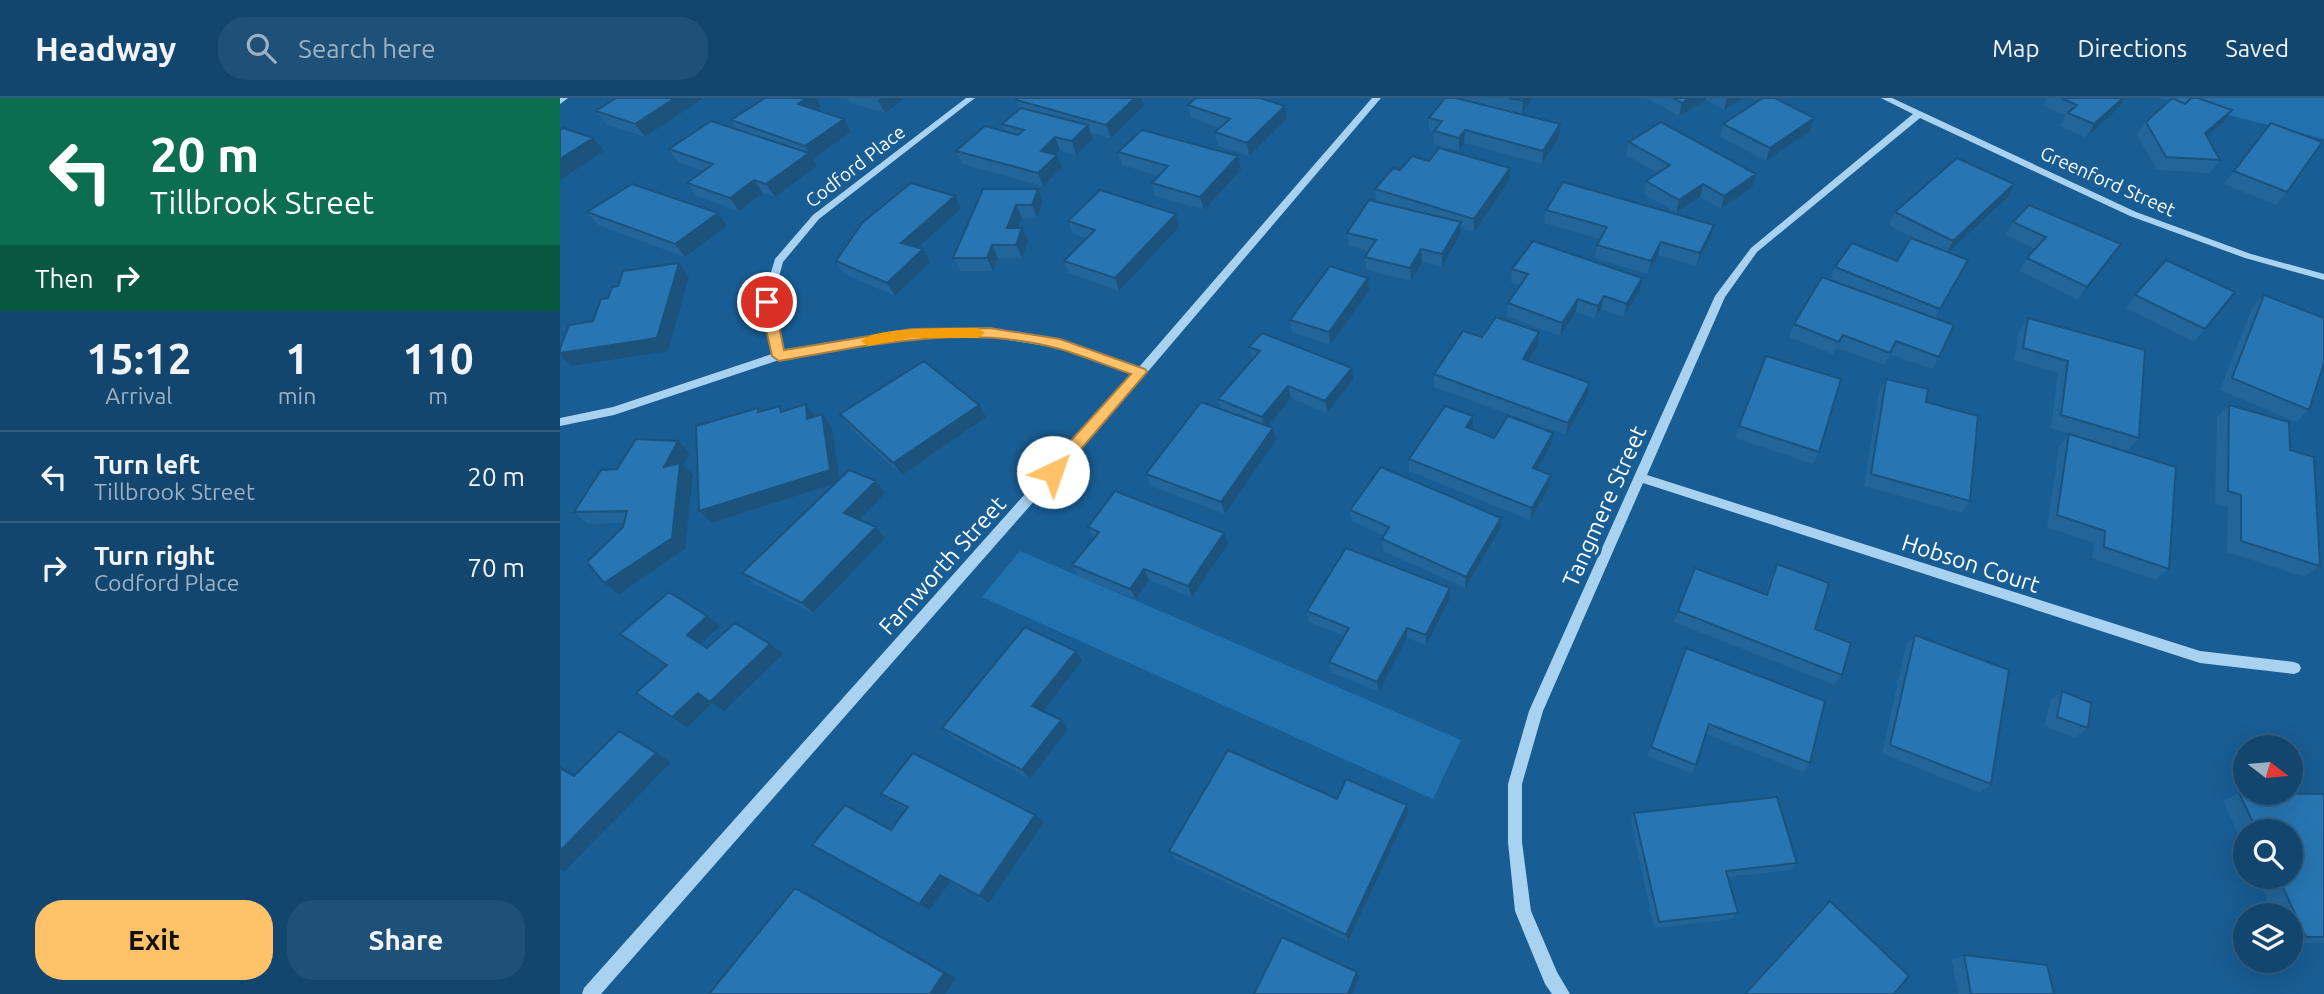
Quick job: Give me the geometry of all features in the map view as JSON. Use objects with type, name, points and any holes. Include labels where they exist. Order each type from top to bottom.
[{"type":"street","name":"Codford Place","points":[[779,356],[767,302],[778,261],[816,217],[971,98]]},
{"type":"street","name":"Farnworth Street","points":[[590,994],[1140,372],[1377,98]]},
{"type":"street","name":"Greenford Street","points":[[1885,98],[2133,214],[2248,256],[2324,277]]},
{"type":"street","name":"Tangmere Street","points":[[1562,994],[1551,978],[1523,911],[1515,842],[1515,784],[1536,711],[1720,296],[1754,250],[1919,114]]},
{"type":"street","points":[[560,422],[614,411],[779,356],[912,333],[990,333],[1060,344],[1140,372]]},
{"type":"street","name":"Hobson Court","points":[[1640,477],[2188,654],[2294,668]]},
{"type":"shaded area","points":[[2161,98],[2324,98],[2324,139]]},
{"type":"shaded area","points":[[1020,551],[1461,740],[1433,799],[982,597]]},
{"type":"building","points":[[616,98],[675,98],[635,124],[596,111]]},
{"type":"building","points":[[765,98],[807,98],[798,104],[844,119],[805,146],[731,120]]},
{"type":"building","points":[[1135,98],[1106,125],[1016,100]]},
{"type":"building","points":[[1196,98],[1260,98],[1285,106],[1247,143],[1215,132],[1230,119],[1188,105]]},
{"type":"building","points":[[1445,98],[1456,98],[1560,124],[1543,151],[1465,130],[1459,138],[1434,131],[1442,121],[1429,118]]},
{"type":"building","points":[[1673,98],[1690,98],[1682,103]]},
{"type":"building","points":[[1763,98],[1775,98],[1814,118],[1770,148],[1723,124]]},
{"type":"building","points":[[2061,98],[2123,98],[2094,124],[2068,113],[2077,105]]},
{"type":"building","points":[[2172,98],[2185,104],[2191,98],[2198,98],[2232,110],[2205,133],[2220,160],[2166,157],[2146,122]]},
{"type":"building","points":[[1021,108],[1088,125],[1072,141],[1055,137],[1041,151],[1057,155],[1038,173],[956,151],[985,126],[1018,135],[1024,130],[1002,124]]},
{"type":"building","points":[[711,121],[809,153],[766,184],[754,180],[730,198],[687,183],[713,164],[669,149]]},
{"type":"building","points":[[1661,122],[1756,174],[1724,196],[1703,184],[1679,200],[1646,181],[1670,165],[1629,142]]},
{"type":"building","points":[[2271,123],[2322,142],[2287,192],[2234,171]]},
{"type":"building","points":[[563,128],[593,138],[560,159],[560,130]]},
{"type":"building","points":[[1142,130],[1238,156],[1200,197],[1152,183],[1168,166],[1118,152]]},
{"type":"building","points":[[1439,148],[1510,168],[1474,219],[1375,189],[1393,168],[1400,170],[1412,156],[1429,161]]},
{"type":"building","points":[[1957,158],[2014,184],[1953,241],[1895,212]]},
{"type":"building","points":[[1563,182],[1714,225],[1700,253],[1661,242],[1651,261],[1597,245],[1607,227],[1546,210]]},
{"type":"building","points":[[911,183],[955,196],[901,243],[923,249],[887,283],[836,261],[862,223]]},
{"type":"building","points":[[632,184],[718,213],[675,244],[587,212]]},
{"type":"building","points":[[983,189],[1038,189],[1032,205],[1016,205],[1007,228],[1022,228],[1016,245],[992,245],[987,258],[953,258]]},
{"type":"building","points":[[1100,190],[1176,214],[1115,278],[1064,261],[1095,230],[1068,221]]},
{"type":"building","points":[[1369,200],[1461,222],[1442,254],[1421,249],[1410,268],[1365,257],[1376,240],[1347,233]]},
{"type":"building","points":[[2029,205],[2121,244],[2087,287],[2027,258],[2046,237],[2013,222]]},
{"type":"building","points":[[1911,238],[1968,260],[1940,309],[1835,267],[1852,243],[1897,261]]},
{"type":"building","points":[[1533,241],[1642,278],[1627,304],[1604,296],[1598,306],[1578,299],[1562,323],[1508,303],[1528,274],[1512,269]]},
{"type":"building","points":[[2166,260],[2235,292],[2205,329],[2135,295]]},
{"type":"building","points":[[679,263],[657,338],[560,353],[569,325],[593,321],[601,299],[608,298],[612,287],[618,286],[623,271]]},
{"type":"building","points":[[1330,266],[1368,278],[1329,332],[1290,320]]},
{"type":"building","points":[[1822,277],[1954,325],[1939,357],[1896,341],[1890,353],[1843,335],[1839,342],[1794,324]]},
{"type":"building","points":[[2264,295],[2324,318],[2324,363],[2309,410],[2232,378]]},
{"type":"building","points":[[1496,317],[1539,332],[1523,359],[1590,383],[1568,423],[1434,374],[1463,331],[1482,337]]},
{"type":"building","points":[[2028,318],[2145,350],[2139,438],[2061,415],[2068,361],[2023,348]]},
{"type":"building","points":[[1262,333],[1352,368],[1325,401],[1288,386],[1262,417],[1218,399],[1260,351],[1249,347]]},
{"type":"building","points":[[1766,356],[1841,379],[1819,452],[1739,426]]},
{"type":"building","points":[[924,361],[979,405],[893,463],[840,414]]},
{"type":"building","points":[[1886,379],[1928,389],[1926,402],[1978,416],[1970,501],[1871,474]]},
{"type":"building","points":[[1201,402],[1273,428],[1221,502],[1146,474]]},
{"type":"building","points":[[806,404],[807,419],[822,414],[830,470],[699,511],[696,426],[758,408],[758,412],[780,406],[781,412]]},
{"type":"building","points":[[2229,405],[2289,422],[2290,450],[2314,457],[2320,566],[2241,541],[2241,495],[2228,491]]},
{"type":"building","points":[[1445,406],[1473,416],[1466,427],[1494,438],[1508,416],[1553,433],[1533,468],[1551,475],[1532,508],[1409,459]]},
{"type":"building","points":[[2069,434],[2176,467],[2169,569],[2104,547],[2105,531],[2057,515]]},
{"type":"building","points":[[636,439],[678,441],[664,467],[680,463],[672,538],[604,583],[587,562],[623,527],[627,511],[574,512],[601,470],[617,469]]},
{"type":"building","points":[[1381,467],[1501,518],[1466,577],[1382,539],[1389,527],[1350,510]]},
{"type":"building","points":[[849,470],[876,481],[844,513],[876,527],[802,603],[742,573]]},
{"type":"building","points":[[1115,491],[1224,533],[1188,586],[1144,569],[1130,589],[1072,565],[1099,532],[1088,527]]},
{"type":"building","points":[[1346,548],[1450,588],[1426,635],[1407,628],[1377,682],[1329,662],[1349,628],[1307,611]]},
{"type":"building","points":[[1777,564],[1829,583],[1815,629],[1851,643],[1842,675],[1678,611],[1695,568],[1767,595]]},
{"type":"building","points":[[669,592],[707,616],[687,635],[707,648],[735,623],[770,644],[710,702],[698,693],[672,717],[636,693],[667,665],[620,634]]},
{"type":"building","points":[[1025,627],[1076,651],[1032,706],[1061,720],[1022,770],[942,728]]},
{"type":"building","points":[[1915,635],[2009,670],[1991,784],[1890,745]]},
{"type":"building","points":[[1686,648],[1825,701],[1810,763],[1709,724],[1696,765],[1651,747]]},
{"type":"building","points":[[2062,691],[2091,703],[2088,728],[2057,717]]},
{"type":"building","points":[[619,731],[656,753],[560,851],[560,768],[574,776]]},
{"type":"building","points":[[1228,750],[1337,799],[1346,779],[1407,805],[1346,935],[1169,851]]},
{"type":"building","points":[[913,753],[1035,815],[979,896],[940,875],[919,904],[812,845],[845,805],[891,830],[908,807],[881,794]]},
{"type":"building","points":[[2303,794],[2324,794],[2324,937],[2306,937],[2303,931],[2303,903],[2290,903],[2284,889],[2303,889],[2303,819],[2251,819],[2245,805],[2303,805]]},
{"type":"building","points":[[1777,797],[1797,863],[1726,871],[1738,913],[1659,922],[1634,813]]},
{"type":"building","points":[[795,888],[944,973],[930,994],[709,994]]},
{"type":"building","points":[[1830,901],[1909,976],[1894,994],[1745,994]]},
{"type":"building","points":[[1282,937],[1357,972],[1348,994],[1254,994]]},
{"type":"building","points":[[1964,955],[2047,965],[2054,994],[1971,994]]},
{"type":"slow traffic","points":[[868,341],[912,333],[978,333]]},
{"type":"route","points":[[767,302],[779,356],[912,333],[990,333],[1060,344],[1140,372],[1053,472]]}]
